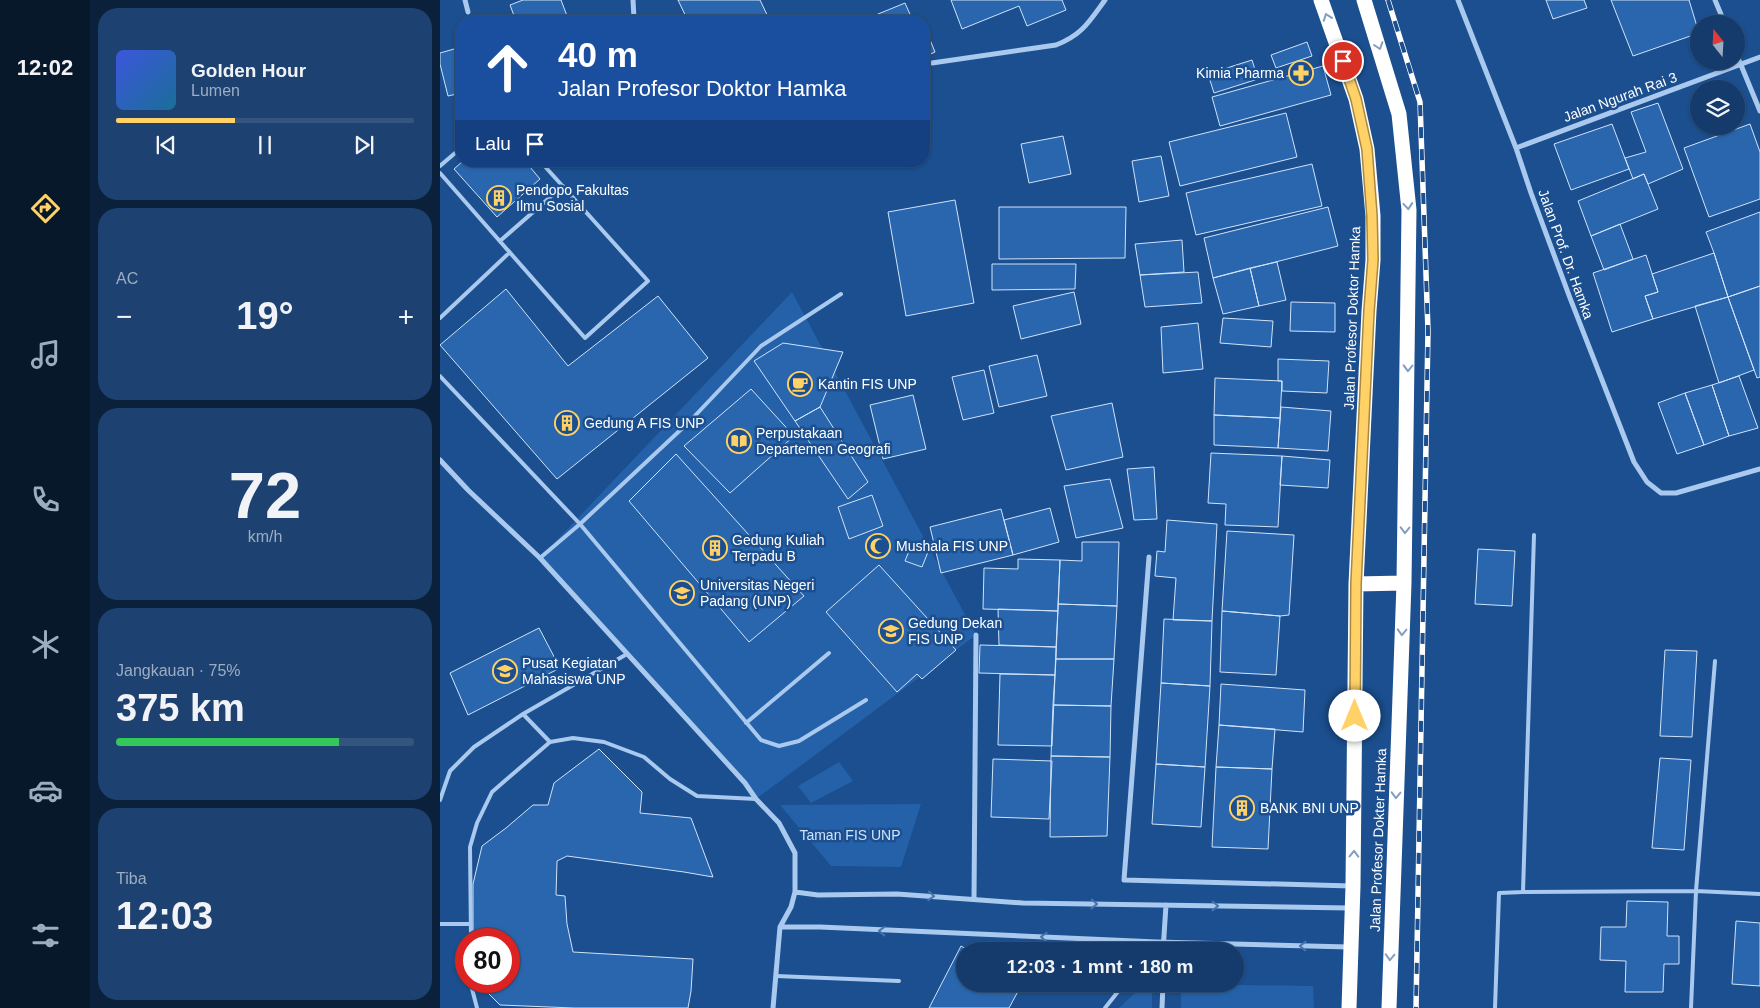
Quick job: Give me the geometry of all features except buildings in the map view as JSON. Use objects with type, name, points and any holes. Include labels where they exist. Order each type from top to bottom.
[{"type":"highway","name":"Jalan Profesor Doktor Hamka","points":[[1321,0],[1356,99],[1367,149],[1372,216],[1373,260],[1356,584]]},
{"type":"highway","points":[[1356,584],[1404,584],[1409,210],[1399,114],[1364,0]]},
{"type":"highway","name":"Jalan Profesor Dokter Hamka","points":[[1349,1008],[1352,947],[1356,584]]},
{"type":"highway","name":"Jalan Profesor Dokter Hamka","points":[[1388,1008],[1404,584]]},
{"type":"street","points":[[465,0],[468,12]]},
{"type":"street","points":[[634,0],[634,15]]},
{"type":"street","points":[[932,64],[1056,45],[1072,39],[1105,0]]},
{"type":"street","name":"Jalan Prof. Dr. Hamka","points":[[1458,0],[1516,148],[1570,298],[1634,462],[1647,482],[1661,493],[1676,493],[1760,469]]},
{"type":"street","points":[[1715,0],[1721,15]]},
{"type":"street","name":"Jalan Ngurah Rai 3","points":[[1745,63],[1760,57]]},
{"type":"street","name":"Jalan Ngurah Rai 3","points":[[1516,148],[1725,70]]},
{"type":"street","points":[[1743,70],[1760,111]]},
{"type":"street","points":[[440,460],[468,490],[540,558],[745,783],[756,799],[779,823],[795,853],[795,892],[791,907],[780,927],[774,1008]]},
{"type":"street","points":[[1149,557],[1124,880],[1353,886]]},
{"type":"street","points":[[974,899],[976,635]]},
{"type":"street","points":[[795,892],[818,894],[897,894],[1023,903],[1352,908]]},
{"type":"street","points":[[780,927],[820,927],[1160,942],[1166,905]]},
{"type":"street","points":[[1244,944],[1352,947]]},
{"type":"street","points":[[1162,1008],[1163,992]]},
{"type":"lane","points":[[440,166],[455,153]]},
{"type":"lane","points":[[440,173],[586,338],[648,281],[546,167]]},
{"type":"lane","points":[[500,241],[563,186]]},
{"type":"lane","points":[[440,318],[509,253]]},
{"type":"lane","points":[[540,558],[580,524],[690,420],[761,346],[841,294]]},
{"type":"lane","points":[[440,376],[580,524],[761,740],[779,746],[789,745],[799,741],[866,700]]},
{"type":"lane","points":[[1523,892],[1534,536]]},
{"type":"lane","points":[[746,723],[829,653]]},
{"type":"lane","points":[[440,800],[450,771],[474,747],[523,714],[627,654]]},
{"type":"lane","points":[[1691,1008],[1696,891],[1715,661]]},
{"type":"lane","points":[[523,714],[550,742]]},
{"type":"lane","points":[[471,928],[470,847],[477,823],[492,792],[550,742],[573,738],[604,742],[644,757],[670,779],[697,796],[756,799]]},
{"type":"lane","points":[[1495,1008],[1499,893],[1696,891],[1760,894]]},
{"type":"lane","points":[[440,924],[471,924]]},
{"type":"lane","points":[[776,976],[899,981]]},
{"type":"lane","points":[[1105,1008],[1118,992]]},
{"type":"lane","points":[[473,993],[477,1008]]},
{"type":"green space","points":[[792,292],[976,635],[756,799],[540,558]]},
{"type":"green space","points":[[839,762],[853,781],[811,803],[798,786]]},
{"type":"green space","name":"Taman FIS UNP","points":[[921,804],[901,867],[831,866],[780,805]]},
{"type":"green space","points":[[1244,985],[1313,986],[1314,1008],[1181,1008],[1181,992],[1244,992]]},
{"type":"green space","points":[[1136,992],[1152,992],[1152,1008],[1119,1008]]},
{"type":"railway","points":[[1388,0],[1420,102],[1428,331],[1416,1008]]},
{"type":"place","name":"Kimia Pharma","points":[[1301,73]]},
{"type":"place","name":"Pendopo Fakultas Ilmu Sosial","points":[[499,198]]},
{"type":"place","name":"Kantin FIS UNP","points":[[800,384]]},
{"type":"place","name":"Gedung A FIS UNP","points":[[567,423]]},
{"type":"place","name":"Perpustakaan Departemen Geografi","points":[[739,441]]},
{"type":"place","name":"Mushala FIS UNP","points":[[878,546]]},
{"type":"place","name":"Gedung Kuliah Terpadu B","points":[[715,548]]},
{"type":"place","name":"Universitas Negeri Padang (UNP)","points":[[682,593]]},
{"type":"place","name":"Gedung Dekan FIS UNP","points":[[891,631]]},
{"type":"place","name":"Pusat Kegiatan Mahasiswa UNP","points":[[505,671]]},
{"type":"place","name":"BANK BNI UNP","points":[[1242,808]]},
{"type":"route","points":[[1343,61],[1356,99],[1367,149],[1373,260],[1356,584],[1355,716]]}]
